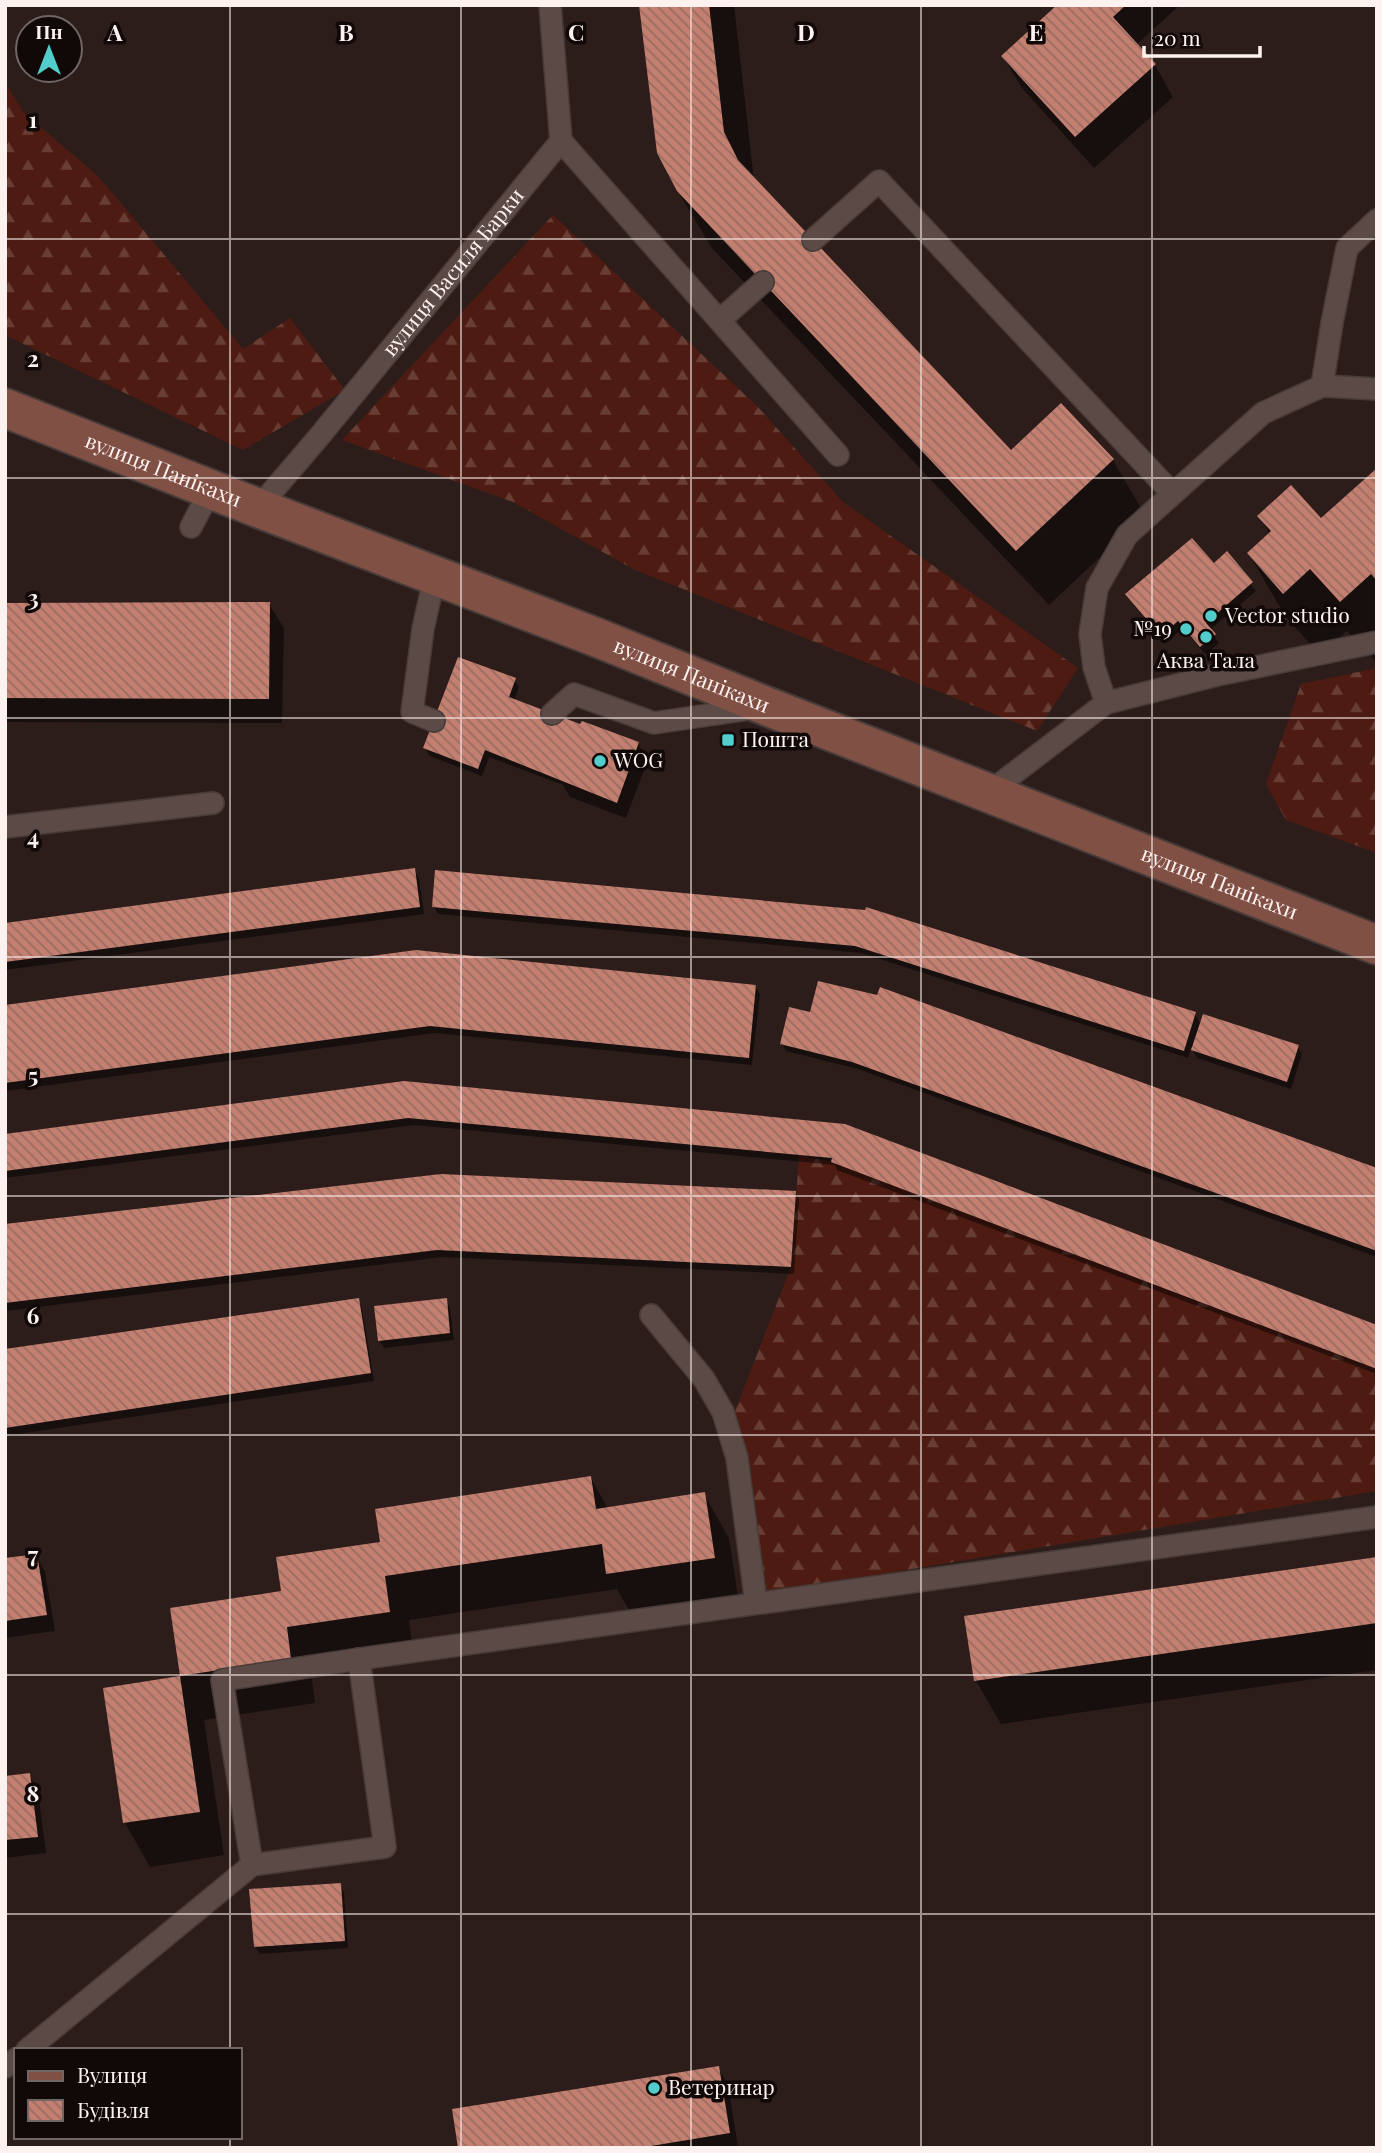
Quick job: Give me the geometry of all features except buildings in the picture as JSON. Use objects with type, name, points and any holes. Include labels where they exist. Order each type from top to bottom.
[{"type":"street","name":"вулиця Панікахи","points":[[5,408],[1377,945]]},
{"type":"lane","points":[[550,5],[561,141],[838,455]]},
{"type":"lane","name":"вулиця Василя Барки","points":[[258,508],[561,141]]},
{"type":"lane","points":[[813,240],[879,181],[1172,493]]},
{"type":"lane","points":[[1322,387],[1346,248],[1377,220]]},
{"type":"lane","points":[[720,320],[763,282]]},
{"type":"lane","points":[[1105,703],[1094,667],[1090,634],[1097,588],[1126,535],[1263,413],[1322,387],[1377,389]]},
{"type":"lane","points":[[191,527],[211,489]]},
{"type":"lane","points":[[434,721],[412,712],[422,629],[435,575]]},
{"type":"lane","points":[[989,793],[1105,703],[1217,675],[1377,642]]},
{"type":"lane","points":[[552,713],[574,694],[654,723],[766,706]]},
{"type":"lane","points":[[5,827],[213,803]]},
{"type":"lane","points":[[651,1315],[704,1378],[723,1412],[737,1458],[756,1603]]},
{"type":"lane","points":[[252,1865],[222,1681],[359,1658],[1377,1517]]},
{"type":"lane","points":[[29,2048],[252,1865],[385,1847],[359,1658]]},
{"type":"green space","points":[[5,82],[23,112],[99,177],[243,349],[290,318],[345,390],[243,450],[5,335]]},
{"type":"green space","points":[[553,215],[757,406],[843,502],[1078,668],[1037,731],[633,569],[513,502],[342,440]]},
{"type":"green space","points":[[1377,668],[1377,853],[1286,820],[1266,784],[1301,684]]},
{"type":"green space","points":[[799,1155],[831,1162],[1377,1369],[1377,1491],[763,1594],[748,1460],[735,1411],[791,1267]]},
{"type":"place","name":"Vector studio","points":[[1211,616]]},
{"type":"place","name":"№19","points":[[1186,629]]},
{"type":"place","name":"Аква Тала","points":[[1206,637]]},
{"type":"place","name":"Пошта","points":[[728,740]]},
{"type":"place","name":"WOG","points":[[600,761]]},
{"type":"place","name":"Ветеринар","points":[[654,2088]]}]
